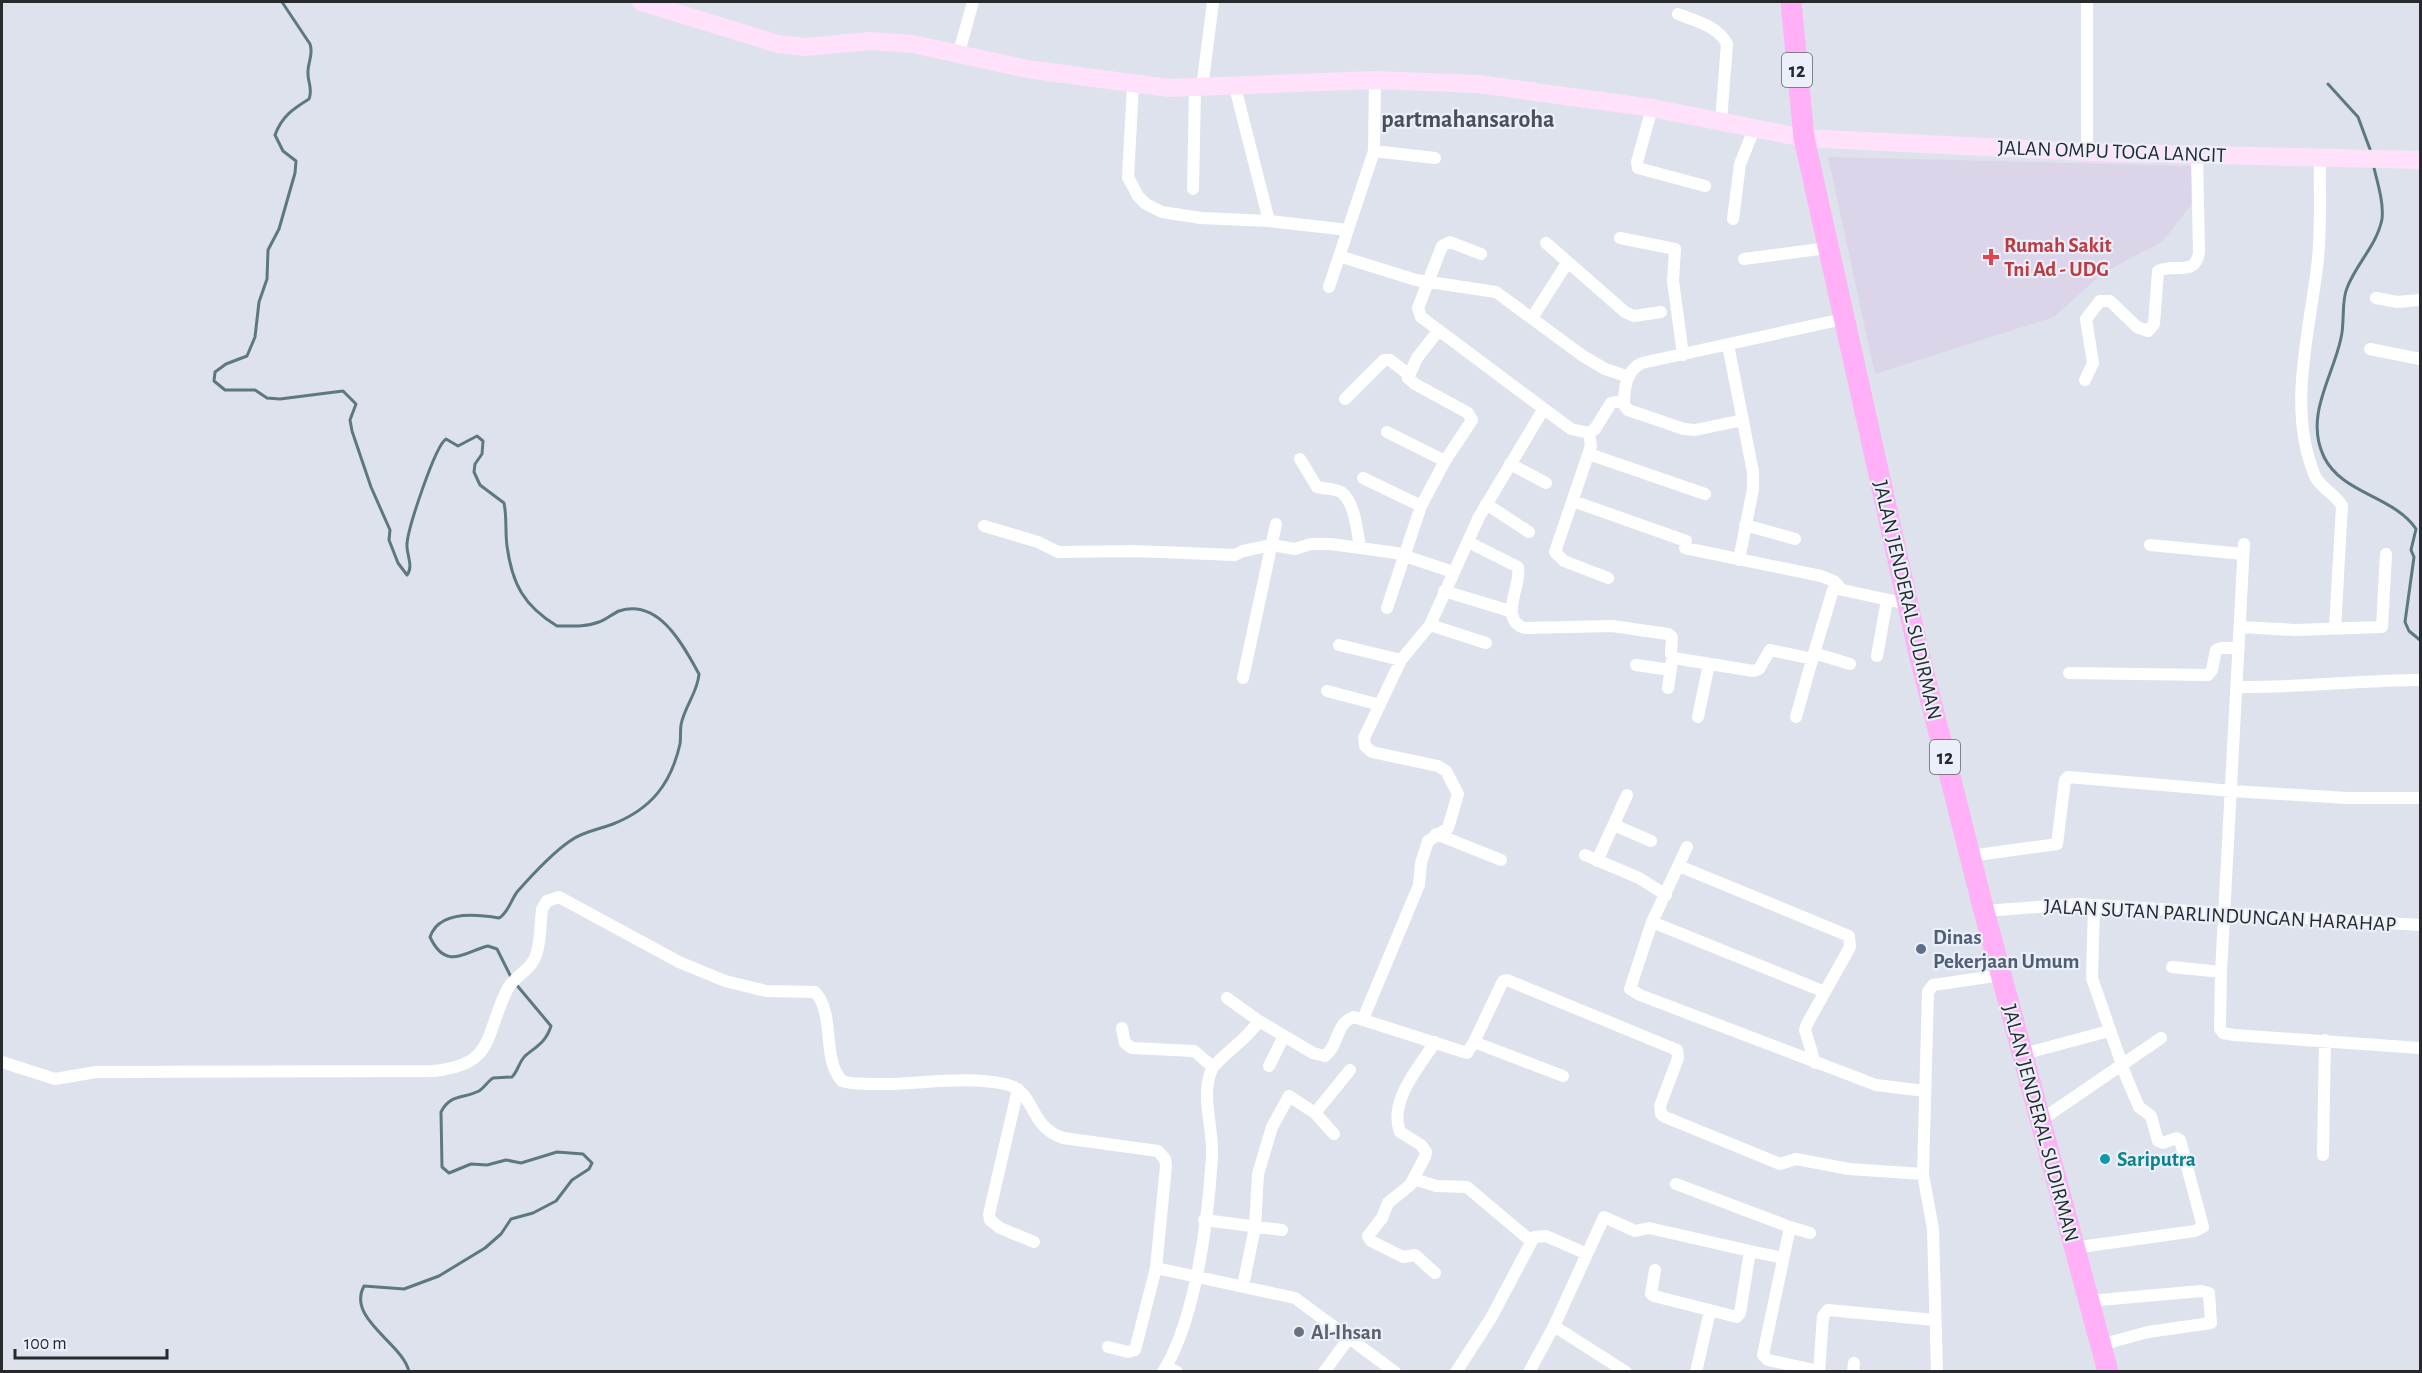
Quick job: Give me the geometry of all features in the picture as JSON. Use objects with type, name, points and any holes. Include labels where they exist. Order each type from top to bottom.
[{"type":"highway","name":"12","points":[[1791,2],[1804,138]]},
{"type":"highway","name":"JALAN JENDERAL SUDIRMAN","points":[[1804,138],[1908,604],[1970,856],[2073,1248],[2109,1371]]},
{"type":"main road","name":"JALAN OMPU TOGA LANGIT","points":[[641,2],[778,44],[805,47],[870,41],[913,44],[958,52],[1027,69],[1133,85],[1199,88],[1375,80],[1478,84],[1652,108],[1804,138],[2087,152],[2421,160]]},
{"type":"street","points":[[958,52],[973,2]]},
{"type":"street","points":[[1193,189],[1199,88],[1213,2]]},
{"type":"street","points":[[2087,2],[2087,152]]},
{"type":"street","points":[[1678,14],[1707,26],[1724,38],[1727,44],[1721,121]]},
{"type":"street","points":[[1329,287],[1374,151],[1375,80]]},
{"type":"street","points":[[1133,85],[1128,177],[1138,196],[1146,204],[1162,212],[1201,218],[1269,221],[1348,230]]},
{"type":"street","points":[[1235,87],[1269,221]]},
{"type":"street","points":[[1652,108],[1636,162],[1638,168],[1705,186]]},
{"type":"street","points":[[1733,219],[1740,164],[1755,127]]},
{"type":"street","points":[[1374,151],[1435,158]]},
{"type":"street","points":[[2085,380],[2093,363],[2086,319],[2100,301],[2108,300],[2137,327],[2148,331],[2154,324],[2158,271],[2188,268],[2197,261],[2199,252],[2198,155]]},
{"type":"street","points":[[2320,156],[2318,260],[2301,382],[2303,428],[2315,477],[2319,484],[2343,506],[2335,628]]},
{"type":"street","points":[[1620,238],[1675,249],[1673,281],[1683,355]]},
{"type":"street","points":[[1481,254],[1446,242],[1438,251],[1418,312],[1438,331],[1571,429],[1589,433],[1595,429],[1611,403],[1624,400]]},
{"type":"street","points":[[1546,243],[1625,312],[1634,316],[1661,312]]},
{"type":"street","points":[[1744,259],[1827,248]]},
{"type":"street","points":[[1339,256],[1428,282],[1496,292],[1605,369],[1629,377]]},
{"type":"street","points":[[1532,318],[1567,263]]},
{"type":"street","points":[[2376,298],[2397,302],[2421,300]]},
{"type":"street","points":[[1743,420],[1695,430],[1684,429],[1629,411],[1624,406],[1624,400],[1629,377],[1636,366],[1843,319]]},
{"type":"street","points":[[1408,374],[1438,331]]},
{"type":"street","points":[[1728,345],[1753,481],[1738,560]]},
{"type":"street","points":[[2370,349],[2421,359]]},
{"type":"street","points":[[1345,399],[1386,360],[1408,374],[1410,381],[1471,416],[1471,424],[1445,461],[1421,506],[1387,608]]},
{"type":"street","points":[[1363,1019],[1419,885],[1421,863],[1428,842],[1436,834],[1448,828],[1458,794],[1454,782],[1446,771],[1438,766],[1378,754],[1367,748],[1364,738],[1401,660],[1430,625],[1486,504],[1543,410]]},
{"type":"street","points":[[1387,432],[1445,461]]},
{"type":"street","points":[[1589,433],[1592,443],[1589,454],[1555,552],[1564,561],[1608,578]]},
{"type":"street","points":[[1589,454],[1705,494]]},
{"type":"street","points":[[1300,459],[1317,487],[1338,491],[1347,500],[1356,522],[1359,547]]},
{"type":"street","points":[[1510,464],[1546,483]]},
{"type":"street","points":[[1363,478],[1421,506]]},
{"type":"street","points":[[1573,501],[1686,541],[1685,548],[1821,576],[1834,581],[1841,589]]},
{"type":"street","points":[[1486,504],[1529,532]]},
{"type":"street","points":[[1243,678],[1276,524]]},
{"type":"street","points":[[1745,525],[1795,539]]},
{"type":"street","points":[[984,526],[1038,542],[1058,552],[1135,551],[1235,555],[1272,545],[1295,549],[1311,544],[1359,547],[1403,555],[1453,572]]},
{"type":"street","points":[[1468,542],[1518,567],[1510,611],[1519,626],[1524,628],[1612,626],[1670,634],[1672,663],[1668,688]]},
{"type":"street","points":[[2150,545],[2244,549],[2219,1026],[2223,1033],[2420,1047]]},
{"type":"street","points":[[2240,627],[2383,626],[2385,554]]},
{"type":"street","points":[[1796,717],[1830,594],[1836,589],[1841,589],[1908,604]]},
{"type":"street","points":[[1444,591],[1510,611]]},
{"type":"street","points":[[1877,656],[1887,600]]},
{"type":"street","points":[[1430,625],[1486,643]]},
{"type":"street","points":[[1339,645],[1401,660]]},
{"type":"street","points":[[2069,673],[2208,675],[2217,649],[2239,648]]},
{"type":"street","points":[[1636,665],[1708,664],[1756,671],[1761,667],[1767,653],[1773,650],[1850,664]]},
{"type":"street","points":[[1698,717],[1708,664]]},
{"type":"street","points":[[2238,687],[2291,688],[2312,683],[2421,680]]},
{"type":"street","points":[[1327,691],[1380,705]]},
{"type":"street","points":[[1970,856],[2057,844],[2067,777],[2348,798],[2421,798]]},
{"type":"street","points":[[1597,861],[1627,795]]},
{"type":"street","points":[[1614,825],[1651,841]]},
{"type":"street","points":[[1436,834],[1501,860]]},
{"type":"street","points":[[1687,847],[1652,922],[1629,989],[1634,993],[1876,1085],[1925,1091]]},
{"type":"street","points":[[1585,855],[1639,878],[1666,895]]},
{"type":"street","points":[[1679,866],[1850,936],[1850,947],[1805,1030],[1815,1063]]},
{"type":"street","points":[[2,1062],[55,1079],[96,1072],[458,1069],[471,1063],[482,1051],[510,985],[531,965],[536,956],[542,909],[547,901],[559,897],[679,962],[724,981],[766,991],[804,989],[815,992],[822,1001],[836,1074],[847,1083],[984,1081],[1018,1089],[1025,1094],[1036,1118],[1049,1133],[1063,1138],[1150,1149],[1162,1155],[1166,1166],[1156,1268],[1135,1350],[1128,1352],[1108,1347]]},
{"type":"street","name":"JALAN SUTAN PARLINDUNGAN HARAHAP","points":[[1984,911],[2057,904],[2094,905],[2224,911],[2421,925]]},
{"type":"street","points":[[2073,1248],[2203,1228],[2180,1140],[2176,1138],[2163,1143],[2158,1141],[2151,1116],[2139,1107],[2109,1031],[2091,973],[2094,905]]},
{"type":"street","points":[[1652,922],[1825,992]]},
{"type":"street","points":[[2172,967],[2221,972]]},
{"type":"street","points":[[1937,1371],[1933,1229],[1923,1174],[1929,989],[1933,985],[2002,975]]},
{"type":"street","points":[[1227,998],[1284,1036],[1313,1053],[1325,1056],[1330,1052],[1345,1021],[1354,1017],[1467,1053],[1503,981],[1506,980],[1677,1050],[1678,1058],[1660,1106],[1660,1114],[1665,1117],[1780,1164],[1796,1159],[1849,1169],[1923,1174]]},
{"type":"street","points":[[1168,1370],[1180,1339],[1196,1277],[1213,1155],[1207,1084],[1214,1067],[1230,1050],[1246,1040],[1259,1021]]},
{"type":"street","points":[[1122,1028],[1124,1040],[1132,1048],[1194,1052],[1214,1067]]},
{"type":"street","points":[[2023,1054],[2109,1031]]},
{"type":"street","points":[[1269,1066],[1284,1036]]},
{"type":"street","points":[[2041,1120],[2121,1063],[2161,1038]]},
{"type":"street","points":[[2323,1155],[2325,1040]]},
{"type":"street","points":[[1435,1041],[1409,1082],[1398,1107],[1400,1132],[1421,1145],[1426,1152],[1406,1191],[1388,1203],[1382,1218],[1368,1238],[1403,1257],[1414,1255],[1435,1273]]},
{"type":"street","points":[[1474,1042],[1563,1076]]},
{"type":"street","points":[[1315,1113],[1350,1070]]},
{"type":"street","points":[[1018,1089],[989,1214],[990,1220],[1000,1228],[1034,1242]]},
{"type":"street","points":[[1243,1286],[1255,1227],[1258,1174],[1277,1117],[1290,1096],[1315,1113],[1334,1134]]},
{"type":"street","points":[[1414,1179],[1436,1186],[1467,1187],[1531,1241]]},
{"type":"street","points":[[1676,1184],[1810,1233]]},
{"type":"street","points":[[1529,1371],[1554,1326],[1605,1217],[1635,1231],[1649,1228],[1783,1258]]},
{"type":"street","points":[[1204,1220],[1282,1230]]},
{"type":"street","points":[[1790,1227],[1763,1355],[1768,1360],[1819,1371],[1823,1316],[1828,1310],[1935,1320]]},
{"type":"street","points":[[1456,1371],[1491,1318],[1531,1241],[1538,1235],[1545,1236],[1587,1254]]},
{"type":"street","points":[[1655,1270],[1652,1295],[1733,1317],[1739,1315],[1750,1251]]},
{"type":"street","points":[[1156,1268],[1295,1298],[1395,1371]]},
{"type":"street","points":[[2089,1301],[2201,1291],[2209,1293],[2211,1323],[2148,1332],[2100,1345]]},
{"type":"street","points":[[1696,1371],[1710,1311]]},
{"type":"street","points":[[1554,1326],[1620,1370]]},
{"type":"street","points":[[1324,1371],[1349,1338]]},
{"type":"shaded area","name":"Rumah Sakit Tni Ad - UDG","points":[[1828,157],[2193,166],[2191,205],[2163,241],[2103,273],[2054,317],[1875,374]]},
{"type":"waterway","points":[[282,2],[310,44],[308,70],[310,95],[309,99],[285,118],[275,135],[283,151],[296,161],[295,173],[279,229],[268,250],[267,279],[259,302],[255,337],[247,356],[226,364],[215,372],[214,381],[225,390],[255,390],[267,398],[280,399],[343,391],[356,404],[350,420],[352,431],[371,487],[390,530],[389,540],[398,563],[407,575],[410,568],[407,548],[409,535],[435,456],[446,439],[458,446],[477,436],[483,441],[482,454],[475,464],[474,472],[480,485],[504,503],[509,560],[516,583],[528,602],[557,626],[594,624],[619,611],[633,609],[646,611],[668,627],[699,674],[683,718],[680,744],[671,771],[665,783],[649,803],[626,818],[580,835],[563,846],[523,885],[505,913],[499,918],[480,915],[460,916],[441,922],[435,928],[430,937],[442,954],[463,955],[488,946],[497,949],[511,977]]},
{"type":"waterway","points":[[2328,84],[2358,117],[2371,152]]},
{"type":"waterway","points":[[2373,164],[2381,199],[2382,219],[2376,237],[2351,279],[2345,294],[2341,338],[2322,397],[2317,427],[2324,457],[2332,469],[2355,487],[2395,509],[2416,529],[2411,550],[2414,557],[2405,622],[2409,631],[2420,640]]},
{"type":"waterway","points":[[409,1372],[397,1351],[369,1320],[363,1309],[361,1298],[364,1286],[404,1289],[439,1276],[485,1248],[501,1234],[511,1219],[533,1213],[556,1201],[572,1180],[589,1169],[592,1163],[583,1154],[557,1152],[521,1163],[506,1160],[487,1165],[471,1164],[449,1173],[442,1167],[441,1112],[448,1102],[479,1091],[493,1078],[512,1077],[523,1058],[547,1036],[551,1026],[515,983]]},
{"type":"place","name":"Rumah Sakit Tni Ad - UDG","points":[[1991,257]]},
{"type":"place","name":"Dinas Pekerjaan Umum","points":[[1921,949]]},
{"type":"place","name":"Sariputra","points":[[2105,1159]]},
{"type":"place","name":"Al-Ihsan","points":[[1299,1332]]},
{"type":"district","name":"partmahansaroha","points":[[1468,119]]}]
